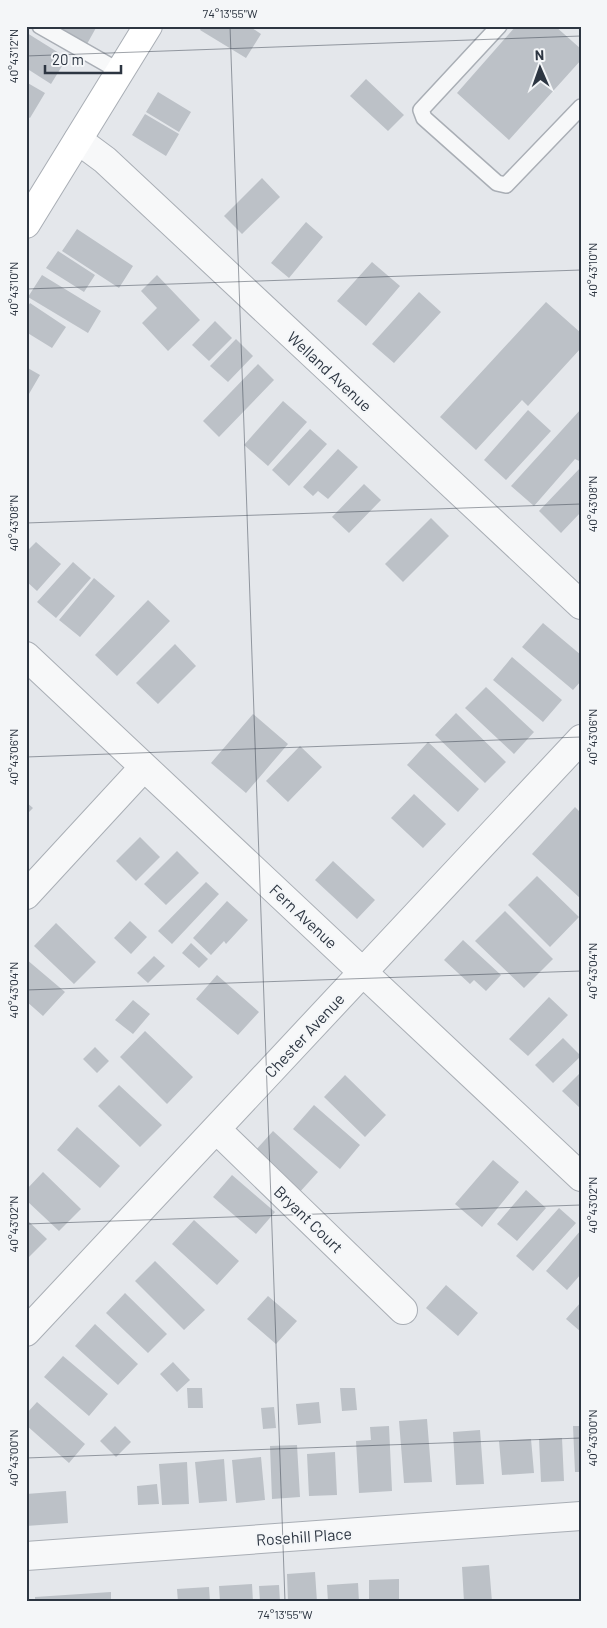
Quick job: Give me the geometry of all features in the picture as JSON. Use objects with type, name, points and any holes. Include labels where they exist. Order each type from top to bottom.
[{"type":"main road","points":[[26,224],[148,26]]},
{"type":"street","name":"Welland Avenue","points":[[78,140],[105,160],[581,605]]},
{"type":"street","name":"Fern Avenue","points":[[26,656],[581,1177]]},
{"type":"street","name":"Chester Avenue","points":[[26,1332],[581,739]]},
{"type":"street","points":[[26,895],[144,767]]},
{"type":"street","name":"Bryant Court","points":[[216,1129],[403,1310]]},
{"type":"street","name":"Rosehill Place","points":[[26,1556],[581,1516]]},
{"type":"lane","points":[[40,26],[119,71]]},
{"type":"lane","points":[[499,26],[421,110],[424,118],[497,183],[506,185],[581,107]]},
{"type":"building","points":[[56,26],[97,26],[87,44]]},
{"type":"building","points":[[202,26],[249,26],[261,34],[246,58],[200,30]]},
{"type":"building","points":[[516,26],[555,26],[581,49],[581,60],[509,140],[457,93]]},
{"type":"building","points":[[27,33],[67,58],[51,84],[26,68]]},
{"type":"building","points":[[366,79],[404,115],[388,131],[350,96]]},
{"type":"building","points":[[26,82],[45,93],[30,118],[26,116]]},
{"type":"building","points":[[158,92],[191,112],[179,132],[146,112]]},
{"type":"building","points":[[145,114],[179,134],[166,156],[132,135]]},
{"type":"building","points":[[262,178],[280,197],[242,234],[224,216]]},
{"type":"building","points":[[306,222],[323,237],[289,278],[271,263]]},
{"type":"building","points":[[77,229],[133,266],[119,288],[62,251]]},
{"type":"building","points":[[58,251],[95,275],[84,292],[46,268]]},
{"type":"building","points":[[372,262],[400,286],[366,326],[337,301]]},
{"type":"building","points":[[42,275],[101,311],[88,333],[28,297]]},
{"type":"building","points":[[157,275],[200,320],[168,351],[142,323],[157,308],[141,291]]},
{"type":"building","points":[[419,292],[441,312],[394,363],[372,344]]},
{"type":"building","points":[[546,302],[581,333],[581,348],[528,406],[522,400],[476,450],[440,417]]},
{"type":"building","points":[[30,303],[66,327],[52,348],[26,332],[26,309]]},
{"type":"building","points":[[215,321],[232,338],[209,361],[192,345]]},
{"type":"building","points":[[236,339],[253,356],[228,382],[210,366]]},
{"type":"building","points":[[258,364],[274,380],[219,437],[203,421]]},
{"type":"building","points":[[26,367],[40,375],[26,399]]},
{"type":"building","points":[[283,401],[307,422],[268,466],[244,445]]},
{"type":"building","points":[[581,409],[581,462],[575,459],[534,506],[511,486]]},
{"type":"building","points":[[528,410],[551,431],[506,480],[484,460]]},
{"type":"building","points":[[310,429],[327,444],[289,486],[272,470]]},
{"type":"building","points":[[338,449],[358,467],[328,499],[318,491],[313,496],[303,487]]},
{"type":"building","points":[[581,467],[581,512],[561,533],[539,511]]},
{"type":"building","points":[[364,484],[381,500],[349,533],[332,517]]},
{"type":"building","points":[[431,518],[449,536],[403,582],[385,564]]},
{"type":"building","points":[[36,542],[61,564],[37,591],[26,581],[26,552]]},
{"type":"building","points":[[73,562],[91,578],[56,618],[37,602]]},
{"type":"building","points":[[94,578],[115,596],[80,637],[59,620]]},
{"type":"building","points":[[148,600],[170,621],[117,676],[95,655]]},
{"type":"building","points":[[543,623],[581,655],[581,681],[573,690],[522,647]]},
{"type":"building","points":[[175,644],[196,666],[158,704],[136,683]]},
{"type":"building","points":[[512,657],[562,700],[543,722],[493,680]]},
{"type":"building","points":[[486,687],[534,732],[514,754],[465,708]]},
{"type":"building","points":[[456,713],[506,762],[485,783],[435,735]]},
{"type":"building","points":[[253,714],[288,744],[246,793],[211,763]]},
{"type":"building","points":[[428,742],[479,789],[458,812],[407,765]]},
{"type":"building","points":[[300,746],[322,767],[288,802],[266,781]]},
{"type":"building","points":[[414,794],[446,824],[423,848],[391,818]]},
{"type":"building","points":[[26,802],[33,808],[26,815]]},
{"type":"building","points":[[575,807],[581,813],[581,899],[532,854]]},
{"type":"building","points":[[140,837],[160,857],[136,881],[116,861]]},
{"type":"building","points":[[177,851],[199,873],[166,905],[144,884]]},
{"type":"building","points":[[333,861],[375,900],[357,919],[315,880]]},
{"type":"building","points":[[537,876],[579,917],[550,947],[508,905]]},
{"type":"building","points":[[206,882],[219,894],[172,944],[158,931]]},
{"type":"building","points":[[227,901],[248,920],[226,944],[224,941],[211,955],[193,938]]},
{"type":"building","points":[[505,911],[553,959],[524,988],[475,941]]},
{"type":"building","points":[[130,921],[147,937],[131,954],[114,938]]},
{"type":"building","points":[[56,923],[96,962],[74,984],[34,946]]},
{"type":"building","points":[[463,940],[501,975],[486,991],[474,980],[470,984],[444,960]]},
{"type":"building","points":[[191,943],[208,959],[199,968],[182,953]]},
{"type":"building","points":[[154,956],[165,966],[148,983],[137,973]]},
{"type":"building","points":[[26,959],[65,992],[43,1016],[26,1001]]},
{"type":"building","points":[[217,975],[259,1012],[238,1035],[196,999]]},
{"type":"building","points":[[549,997],[568,1015],[528,1056],[509,1039]]},
{"type":"building","points":[[133,1000],[150,1014],[133,1034],[115,1020]]},
{"type":"building","points":[[145,1031],[193,1077],[167,1104],[120,1057]]},
{"type":"building","points":[[563,1038],[581,1056],[553,1083],[535,1065]]},
{"type":"building","points":[[95,1047],[109,1061],[97,1073],[83,1059]]},
{"type":"building","points":[[581,1072],[581,1109],[562,1091]]},
{"type":"building","points":[[345,1075],[386,1115],[365,1137],[324,1097]]},
{"type":"building","points":[[119,1085],[162,1125],[140,1147],[98,1106]]},
{"type":"building","points":[[314,1105],[360,1145],[340,1169],[293,1129]]},
{"type":"building","points":[[77,1127],[120,1166],[100,1188],[57,1150]]},
{"type":"building","points":[[273,1131],[318,1172],[298,1194],[253,1153]]},
{"type":"building","points":[[493,1160],[519,1182],[482,1227],[455,1204]]},
{"type":"building","points":[[43,1172],[81,1209],[59,1231],[26,1200],[26,1190]]},
{"type":"building","points":[[232,1175],[275,1212],[256,1234],[213,1197]]},
{"type":"building","points":[[526,1190],[546,1208],[517,1241],[497,1224]]},
{"type":"building","points":[[559,1208],[576,1223],[533,1271],[516,1256]]},
{"type":"building","points":[[26,1219],[47,1239],[26,1260]]},
{"type":"building","points":[[194,1220],[239,1261],[217,1285],[172,1244]]},
{"type":"building","points":[[581,1230],[581,1274],[567,1290],[546,1271]]},
{"type":"building","points":[[155,1261],[205,1310],[184,1330],[135,1281]]},
{"type":"building","points":[[446,1285],[478,1313],[458,1336],[426,1308]]},
{"type":"building","points":[[125,1293],[167,1334],[148,1353],[106,1313]]},
{"type":"building","points":[[268,1296],[297,1321],[276,1344],[247,1319]]},
{"type":"building","points":[[581,1302],[581,1332],[566,1319]]},
{"type":"building","points":[[95,1324],[138,1364],[118,1385],[75,1346]]},
{"type":"building","points":[[63,1356],[108,1394],[89,1416],[44,1377]]},
{"type":"building","points":[[173,1362],[190,1380],[177,1392],[160,1374]]},
{"type":"building","points":[[187,1388],[202,1388],[203,1408],[188,1408]]},
{"type":"building","points":[[340,1388],[355,1388],[357,1410],[342,1411]]},
{"type":"building","points":[[37,1402],[85,1444],[69,1463],[26,1425],[26,1414]]},
{"type":"building","points":[[319,1402],[321,1423],[298,1425],[296,1404]]},
{"type":"building","points":[[274,1407],[276,1428],[263,1429],[261,1408]]},
{"type":"building","points":[[427,1419],[432,1482],[404,1483],[399,1421]]},
{"type":"building","points":[[115,1426],[131,1442],[116,1457],[100,1441]]},
{"type":"building","points":[[389,1426],[392,1491],[359,1493],[356,1441],[371,1440],[370,1427]]},
{"type":"building","points":[[573,1426],[581,1426],[581,1472],[575,1472]]},
{"type":"building","points":[[480,1430],[484,1484],[456,1485],[453,1432]]},
{"type":"building","points":[[562,1438],[564,1481],[541,1482],[539,1439]]},
{"type":"building","points":[[531,1439],[534,1473],[502,1475],[499,1441]]},
{"type":"building","points":[[297,1445],[300,1497],[272,1499],[270,1446]]},
{"type":"building","points":[[335,1452],[337,1495],[309,1496],[307,1454]]},
{"type":"building","points":[[261,1457],[265,1500],[236,1503],[232,1460]]},
{"type":"building","points":[[224,1459],[227,1501],[199,1503],[195,1462]]},
{"type":"building","points":[[187,1462],[189,1504],[162,1505],[159,1464]]},
{"type":"building","points":[[157,1484],[159,1504],[138,1505],[137,1486]]},
{"type":"building","points":[[66,1491],[68,1523],[26,1526],[26,1494]]},
{"type":"building","points":[[489,1565],[492,1602],[464,1602],[462,1567]]},
{"type":"building","points":[[315,1572],[317,1602],[288,1602],[287,1574]]},
{"type":"building","points":[[399,1579],[399,1602],[369,1602],[369,1580]]},
{"type":"building","points":[[358,1583],[359,1602],[328,1602],[327,1585]]},
{"type":"building","points":[[252,1584],[253,1602],[220,1602],[219,1586]]},
{"type":"building","points":[[279,1585],[280,1602],[260,1602],[259,1586]]},
{"type":"building","points":[[209,1587],[210,1602],[178,1602],[177,1589]]},
{"type":"building","points":[[111,1592],[111,1602],[35,1602],[35,1597]]}]
